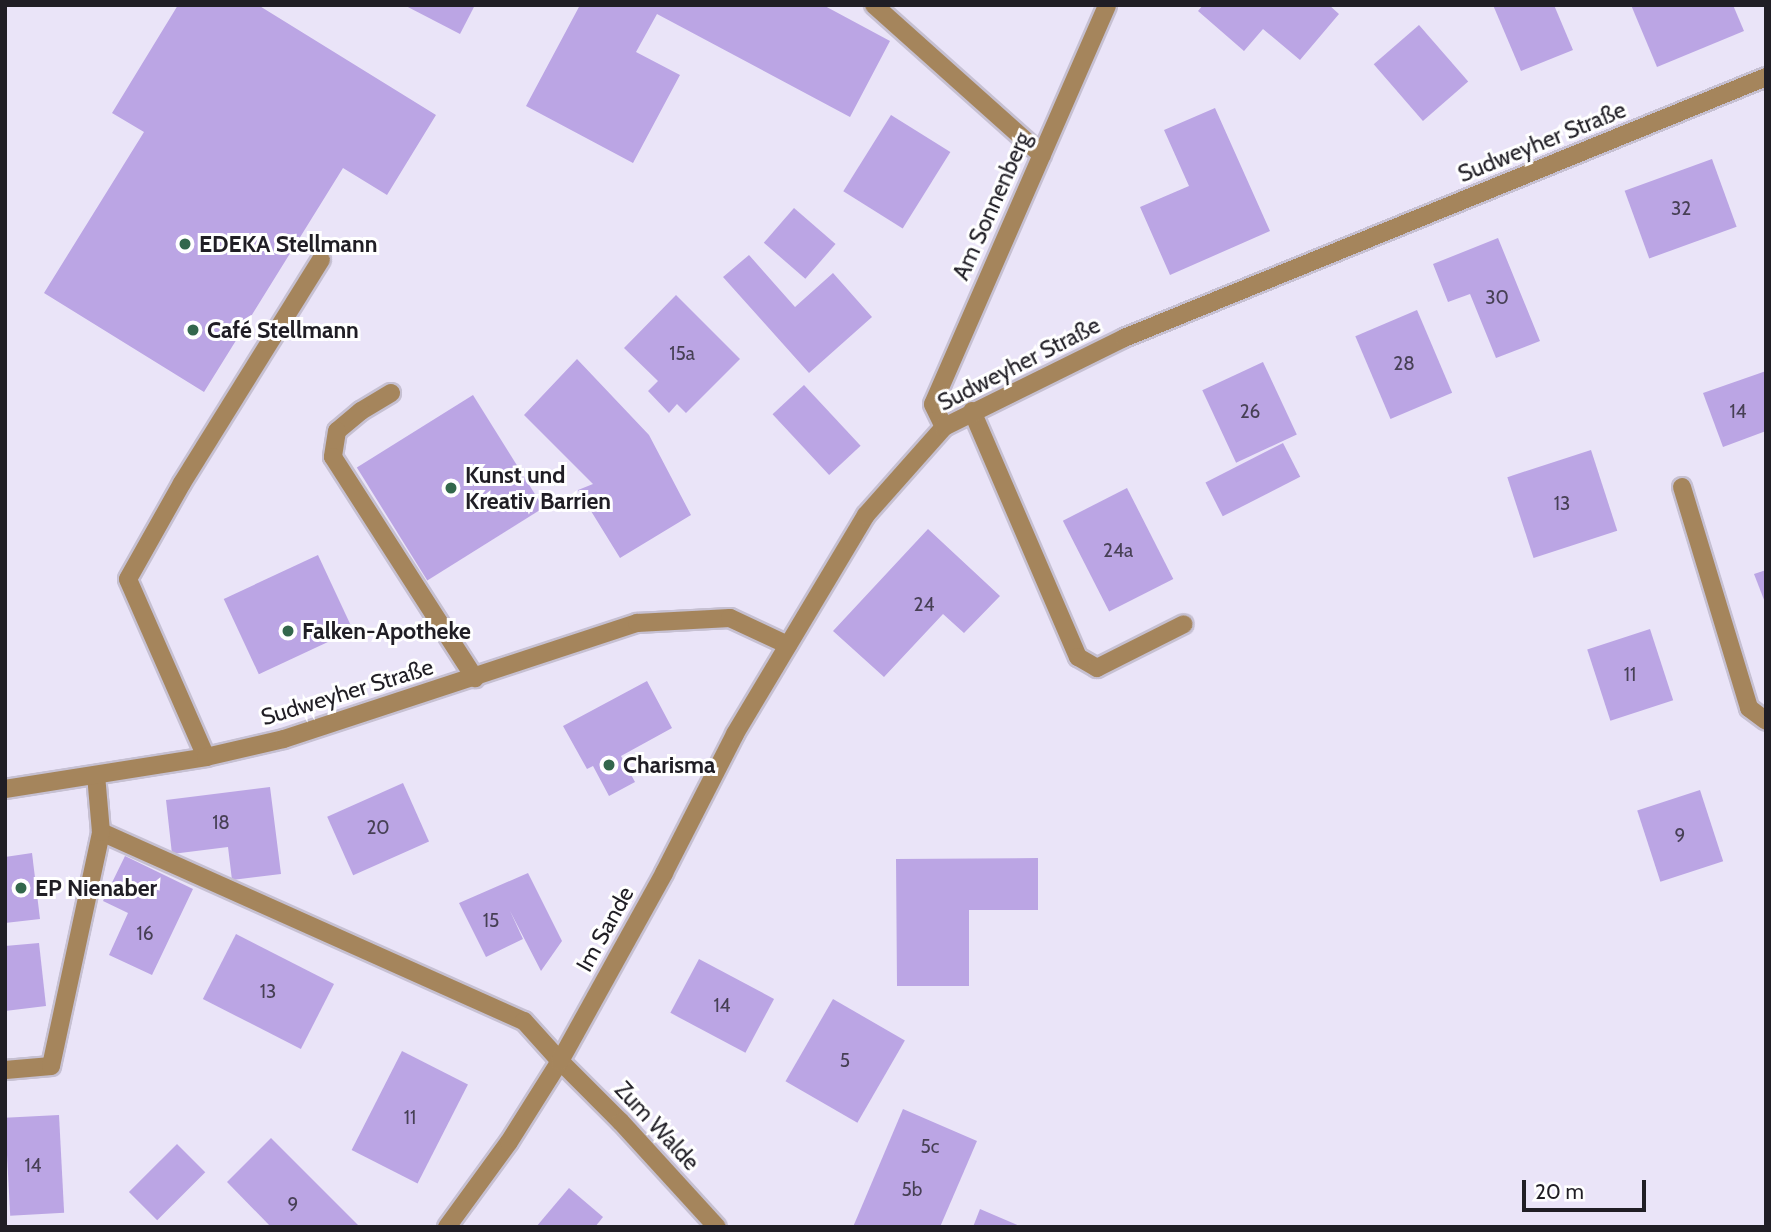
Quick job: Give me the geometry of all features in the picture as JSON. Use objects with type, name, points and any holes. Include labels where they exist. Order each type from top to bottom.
[{"type":"street","points":[[874,5],[1042,155]]},
{"type":"street","name":"Am Sonnenberg","points":[[944,427],[933,404],[1107,5]]},
{"type":"street","name":"Sudweyher Straße","points":[[5,789],[206,757],[284,738],[637,624],[730,618],[788,645],[866,515],[944,427],[1124,338],[1766,78]]},
{"type":"street","points":[[206,757],[128,579],[182,483],[321,260]]},
{"type":"street","points":[[391,393],[361,411],[337,430],[333,457],[475,678]]},
{"type":"street","points":[[972,411],[1078,657],[1097,668],[1184,624]]},
{"type":"street","points":[[1682,487],[1749,708],[1766,721]]},
{"type":"street","name":"Im Sande","points":[[447,1227],[509,1142],[560,1061],[664,873],[735,734],[788,645]]},
{"type":"street","points":[[5,1070],[51,1066],[101,832],[96,775]]},
{"type":"street","name":"Zum Walde","points":[[101,832],[524,1021],[717,1227]]},
{"type":"building","name":"EDEKA Stellmann","points":[[178,5],[258,5],[436,115],[387,195],[343,168],[204,392],[44,293],[144,132],[112,113]]},
{"type":"building","points":[[404,5],[475,5],[460,34]]},
{"type":"building","points":[[580,5],[823,5],[890,41],[850,117],[657,14],[636,52],[680,75],[633,163],[526,106]]},
{"type":"building","points":[[1203,5],[1329,5],[1339,14],[1300,60],[1263,29],[1244,51],[1198,11]]},
{"type":"building","points":[[1493,5],[1554,5],[1573,50],[1521,71]]},
{"type":"building","points":[[1631,5],[1733,5],[1744,31],[1657,67]]},
{"type":"building","points":[[1419,25],[1468,82],[1423,121],[1374,64]]},
{"type":"building","points":[[1215,108],[1270,231],[1170,275],[1140,207],[1189,186],[1164,130]]},
{"type":"building","points":[[891,115],[950,152],[903,228],[843,191]]},
{"type":"building","points":[[1712,159],[1737,227],[1649,258],[1625,191]]},
{"type":"building","points":[[794,208],[836,244],[805,279],[764,243]]},
{"type":"building","points":[[1498,238],[1540,341],[1496,358],[1470,294],[1448,302],[1433,264]]},
{"type":"building","points":[[749,255],[795,307],[833,273],[872,317],[809,373],[723,277]]},
{"type":"building","points":[[676,295],[740,359],[686,413],[677,404],[669,413],[648,391],[658,381],[624,348]]},
{"type":"building","points":[[1417,310],[1452,393],[1390,419],[1355,336]]},
{"type":"building","points":[[577,359],[649,435],[691,515],[620,558],[578,490],[593,484],[524,415]]},
{"type":"building","points":[[1263,362],[1297,435],[1236,463],[1202,390]]},
{"type":"building","points":[[1766,371],[1766,431],[1723,447],[1703,393]]},
{"type":"building","points":[[804,385],[861,446],[829,475],[773,414]]},
{"type":"building","name":"Kunst und Kreativ Barrien","points":[[473,395],[543,508],[427,580],[357,468]]},
{"type":"building","points":[[1283,443],[1300,477],[1223,516],[1205,482]]},
{"type":"building","points":[[1591,450],[1617,531],[1534,558],[1507,477]]},
{"type":"building","points":[[1127,488],[1173,579],[1109,612],[1063,521]]},
{"type":"building","points":[[928,529],[1000,596],[964,633],[943,614],[884,677],[833,631]]},
{"type":"building","points":[[318,555],[353,630],[259,674],[224,599]]},
{"type":"building","points":[[1766,570],[1766,605],[1754,574]]},
{"type":"building","points":[[1650,629],[1673,700],[1610,721],[1587,649]]},
{"type":"building","points":[[647,681],[672,728],[621,756],[635,782],[609,796],[593,766],[587,769],[563,726]]},
{"type":"building","points":[[403,783],[429,841],[353,875],[327,817]]},
{"type":"building","points":[[270,787],[281,874],[232,880],[228,847],[172,854],[166,800]]},
{"type":"building","points":[[1700,790],[1723,861],[1660,882],[1637,810]]},
{"type":"building","name":"EP Nienaber","points":[[32,853],[40,919],[5,923],[5,857]]},
{"type":"building","points":[[125,856],[193,889],[152,975],[109,955],[128,913],[103,901]]},
{"type":"building","points":[[1038,858],[1038,910],[969,910],[969,986],[897,986],[896,859]]},
{"type":"building","points":[[528,873],[562,941],[541,971],[510,911],[523,939],[486,957],[459,903]]},
{"type":"building","points":[[236,934],[334,984],[301,1049],[203,999]]},
{"type":"building","points":[[39,943],[46,1006],[5,1011],[5,946]]},
{"type":"building","points":[[699,959],[774,999],[745,1053],[670,1013]]},
{"type":"building","points":[[833,999],[905,1040],[857,1123],[786,1081]]},
{"type":"building","points":[[402,1051],[468,1085],[418,1183],[352,1150]]},
{"type":"building","points":[[903,1109],[977,1141],[940,1227],[853,1227]]},
{"type":"building","points":[[59,1115],[64,1213],[10,1216],[5,1118]]},
{"type":"building","points":[[271,1138],[360,1227],[271,1227],[227,1182]]},
{"type":"building","points":[[177,1144],[205,1172],[157,1220],[129,1192]]},
{"type":"building","points":[[569,1188],[603,1217],[595,1227],[536,1227]]},
{"type":"building","points":[[980,1209],[1022,1227],[973,1227]]},
{"type":"place","name":"EDEKA Stellmann","points":[[185,244]]},
{"type":"place","name":"Café Stellmann","points":[[193,330]]},
{"type":"place","name":"Kunst und Kreativ Barrien","points":[[451,488]]},
{"type":"place","name":"Falken-Apotheke","points":[[288,631]]},
{"type":"place","name":"Charisma","points":[[609,765]]},
{"type":"place","name":"EP Nienaber","points":[[21,888]]}]
